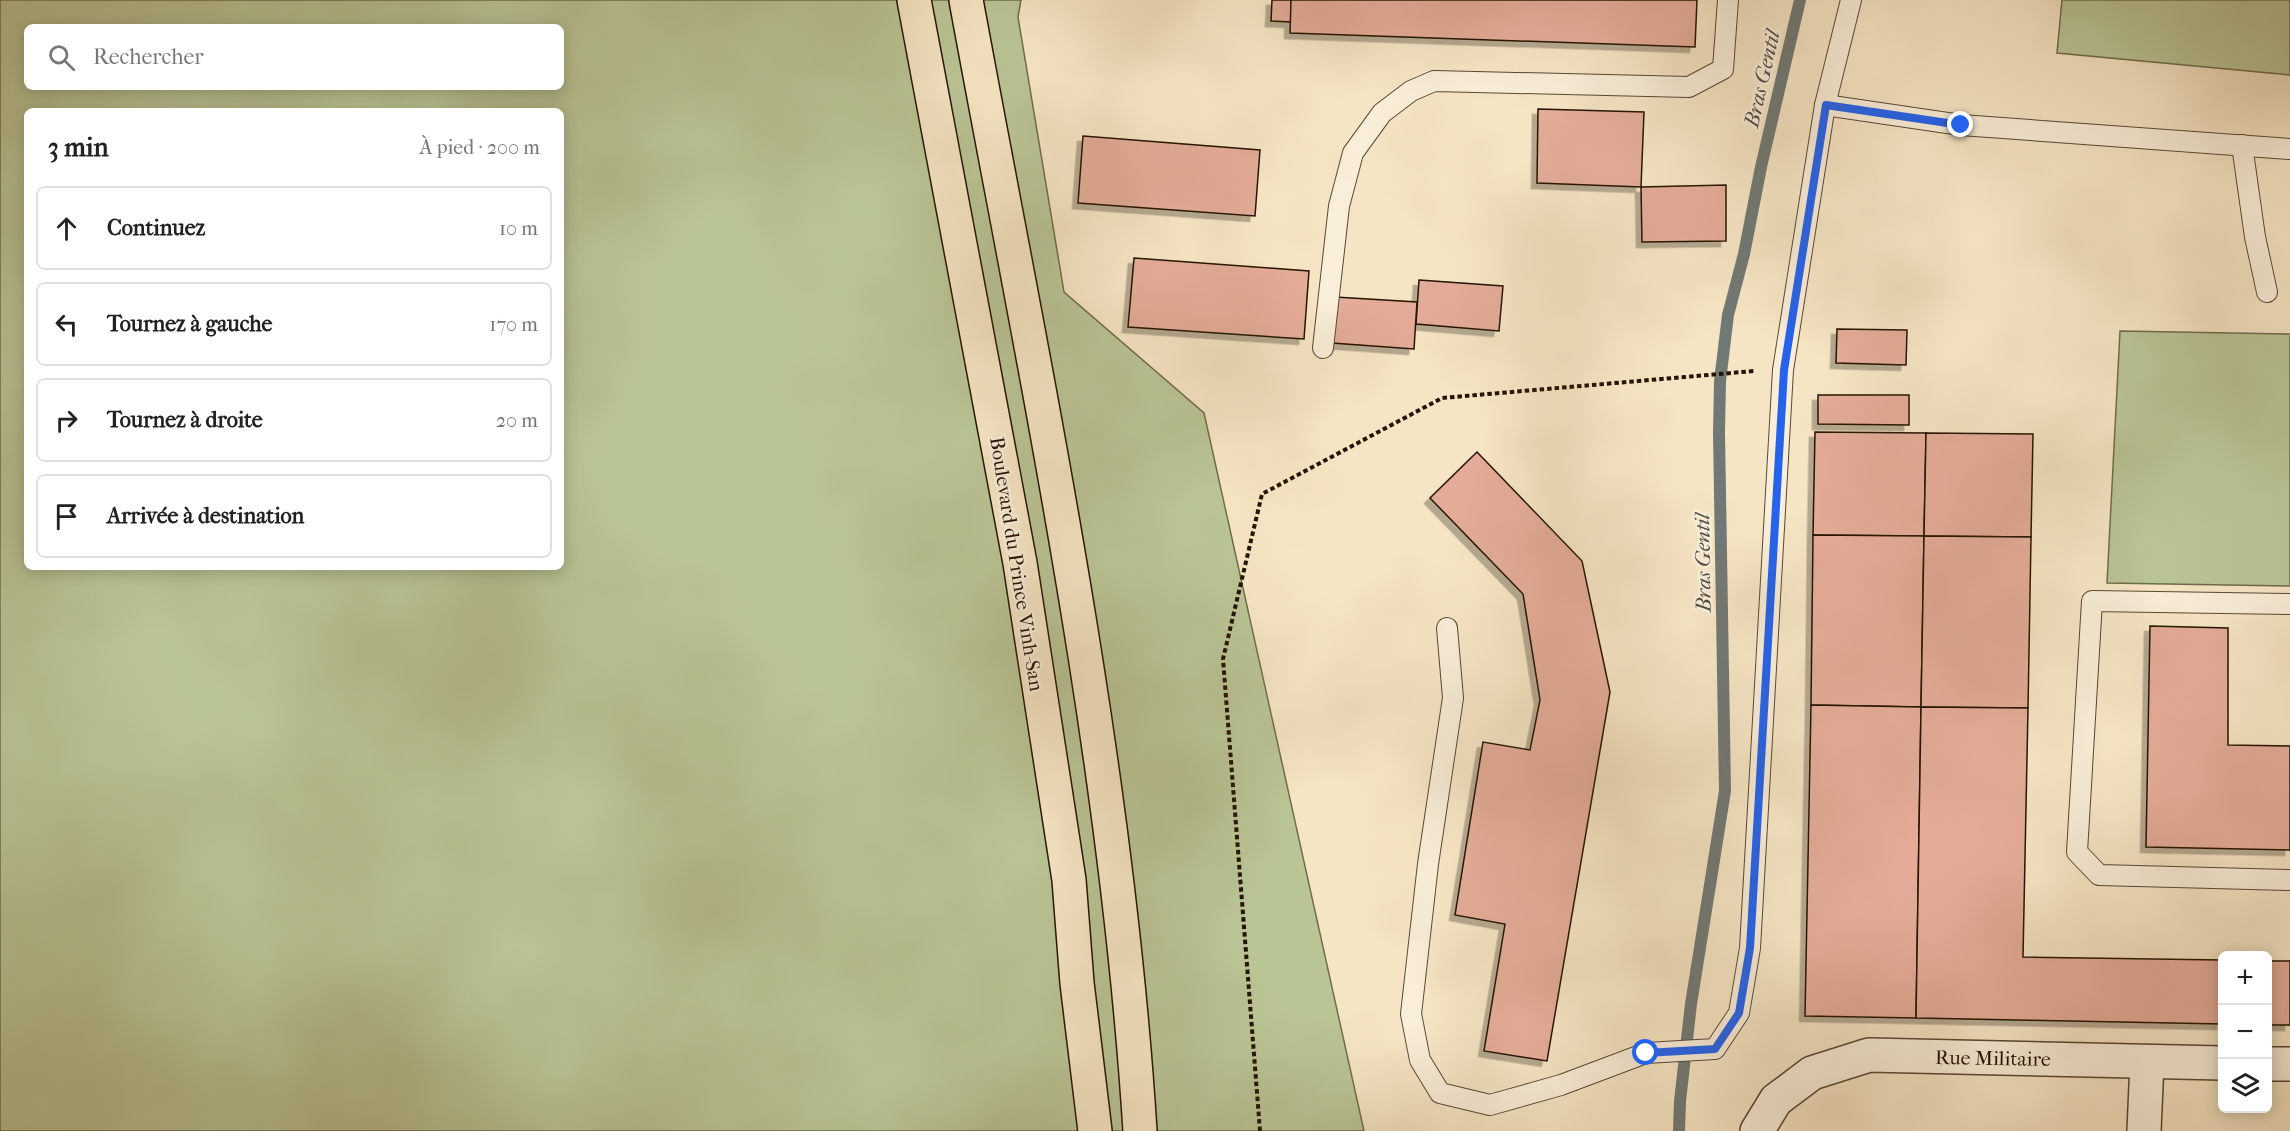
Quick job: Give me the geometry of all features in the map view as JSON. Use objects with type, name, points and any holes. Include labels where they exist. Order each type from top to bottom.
[{"type":"main road","name":"Boulevard du Prince Vinh-San","points":[[914,0],[1020,563],[1069,880],[1077,983],[1095,1131]]},
{"type":"main road","points":[[966,0],[1082,627],[1125,940],[1140,1131]]},
{"type":"street","name":"Rue Militaire","points":[[1757,1131],[1776,1100],[1812,1073],[1869,1055],[2218,1063]]},
{"type":"street","points":[[2144,1131],[2147,1062]]},
{"type":"street","points":[[2272,1064],[2290,1064]]},
{"type":"lane","points":[[1323,348],[1340,206],[1353,153],[1382,113],[1411,91],[1434,81],[1689,87],[1723,69],[1728,0]]},
{"type":"lane","points":[[1447,628],[1453,698],[1428,864],[1411,1014],[1420,1060],[1440,1093],[1490,1105],[1561,1085],[1646,1053],[1715,1049],[1739,1013],[1750,948],[1784,370],[1826,105],[1851,0]]},
{"type":"lane","points":[[1826,105],[1961,125],[2290,148]]},
{"type":"lane","points":[[2242,145],[2255,237],[2267,292]]},
{"type":"lane","points":[[2290,604],[2092,601],[2077,852],[2099,875],[2290,880]]},
{"type":"path","points":[[1260,1131],[1222,659],[1262,494],[1442,398],[1737,372]]},
{"type":"green space","points":[[0,0],[1021,0],[1018,17],[1064,292],[1204,413],[1364,1131],[0,1131]]},
{"type":"green space","points":[[2062,0],[2290,0],[2290,75],[2057,53]]},
{"type":"green space","points":[[2120,331],[2290,334],[2290,586],[2107,583]]},
{"type":"building","points":[[1272,0],[1291,0],[1291,22],[1271,21]]},
{"type":"building","points":[[1291,0],[1697,0],[1695,47],[1290,33]]},
{"type":"building","points":[[1538,109],[1644,112],[1641,187],[1537,183]]},
{"type":"building","points":[[1083,136],[1260,150],[1255,216],[1078,203]]},
{"type":"building","points":[[1726,185],[1726,241],[1642,242],[1641,187]]},
{"type":"building","points":[[1134,258],[1309,271],[1304,339],[1128,327]]},
{"type":"building","points":[[1419,280],[1503,286],[1499,331],[1416,324]]},
{"type":"building","points":[[1335,297],[1417,302],[1414,349],[1332,343]]},
{"type":"building","points":[[1837,329],[1907,330],[1906,365],[1836,363]]},
{"type":"building","points":[[1818,395],[1909,395],[1909,425],[1818,424]]},
{"type":"building","points":[[1815,432],[1926,433],[1924,536],[1813,535]]},
{"type":"building","points":[[1926,433],[2033,434],[2031,537],[1924,536]]},
{"type":"building","points":[[1477,452],[1582,561],[1610,692],[1547,1061],[1484,1051],[1505,924],[1455,915],[1483,742],[1530,750],[1540,700],[1523,594],[1430,498]]},
{"type":"building","points":[[1813,535],[1924,536],[1921,707],[1811,705]]},
{"type":"building","points":[[1924,536],[2031,537],[2028,708],[1921,707]]},
{"type":"building","points":[[2150,626],[2228,628],[2228,745],[2290,746],[2290,850],[2146,847]]},
{"type":"building","points":[[1811,705],[1921,707],[1916,1018],[1805,1016]]},
{"type":"building","points":[[1921,707],[2028,708],[2023,957],[2218,960],[2218,1024],[1916,1018]]},
{"type":"building","points":[[2272,961],[2290,961],[2290,1025],[2272,1025]]},
{"type":"waterway","name":"Bras Gentil","points":[[1679,1131],[1680,1101],[1691,1004],[1725,791],[1720,381],[1728,315],[1744,254],[1761,167],[1800,0]]},
{"type":"route","points":[[1646,1053],[1715,1049],[1739,1013],[1750,948],[1784,370],[1826,105],[1961,125]]}]
